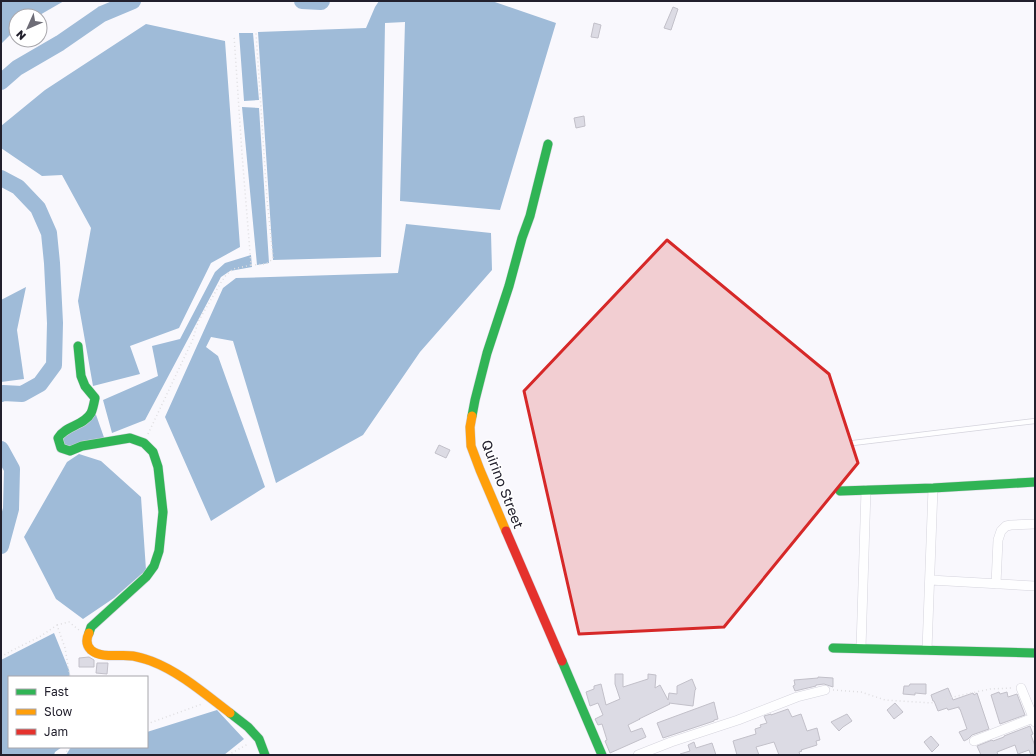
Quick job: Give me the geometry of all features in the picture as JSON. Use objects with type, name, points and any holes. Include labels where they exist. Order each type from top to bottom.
[{"type":"street","name":"Quirino Street","points":[[548,144],[530,216],[522,238],[480,380],[470,426],[471,446],[602,755]]},
{"type":"street","points":[[78,346],[81,376],[85,386],[95,398],[90,415],[82,423],[60,434],[58,438],[61,448],[70,451],[82,446],[130,438],[144,443],[153,452],[158,467],[163,512],[159,551],[154,566],[146,577],[91,627],[87,637],[87,643],[90,649],[97,653],[106,655],[134,656],[151,661],[179,675],[248,727],[259,739],[265,755]]},
{"type":"street","points":[[840,491],[933,488],[1035,482]]},
{"type":"street","points":[[927,650],[933,488]]},
{"type":"street","points":[[861,648],[866,490]]},
{"type":"street","points":[[996,584],[998,540],[1001,531],[1006,526],[1035,524]]},
{"type":"street","points":[[930,580],[1035,586]]},
{"type":"street","points":[[833,648],[1035,653]]},
{"type":"street","points":[[974,741],[1034,721],[1021,688]]},
{"type":"street","points":[[638,755],[738,720],[797,697],[825,690]]},
{"type":"lane","points":[[853,443],[1035,421]]},
{"type":"path","points":[[144,443],[193,339],[198,322],[226,275],[233,269],[250,265],[267,264],[273,257],[266,185],[256,33]]},
{"type":"path","points":[[234,34],[249,232],[250,265]]},
{"type":"path","points":[[1,657],[41,636],[57,625],[69,622],[87,637]]},
{"type":"path","points":[[57,625],[65,648],[70,676]]},
{"type":"path","points":[[825,690],[861,692],[885,700],[931,703],[990,689],[1021,688]]},
{"type":"path","points":[[148,724],[213,700]]},
{"type":"path","points":[[228,755],[259,739]]},
{"type":"highlighted area","points":[[667,240],[829,374],[858,463],[724,627],[579,634],[524,391]]},
{"type":"water","points":[[1,1],[64,1],[48,10],[48,8],[8,8],[8,37],[1,44]]},
{"type":"water","points":[[379,1],[492,1],[556,23],[500,210],[400,201],[405,22],[385,23],[381,257],[273,260],[258,32],[366,28]]},
{"type":"water","points":[[146,24],[225,41],[240,247],[211,263],[179,328],[130,346],[140,374],[93,386],[78,301],[91,228],[62,175],[42,176],[1,148],[1,126],[45,90]]},
{"type":"water","points":[[239,33],[253,33],[259,100],[244,101]]},
{"type":"water","points":[[242,107],[259,108],[269,263],[257,265]]},
{"type":"water","points":[[406,224],[491,233],[492,270],[420,352],[363,435],[276,483],[233,341],[211,337],[206,347],[218,356],[265,487],[211,521],[165,417],[223,288],[236,278],[398,273]]},
{"type":"water","points":[[251,255],[252,267],[230,271],[221,277],[145,420],[112,433],[103,400],[158,376],[152,346],[180,339],[215,272],[225,263]]},
{"type":"water","points":[[26,287],[17,330],[24,379],[1,382],[1,300]]},
{"type":"water","points":[[94,409],[107,446],[68,450],[61,441]]},
{"type":"water","points":[[79,454],[101,461],[141,497],[146,570],[114,598],[83,619],[56,599],[24,537],[67,462]]},
{"type":"water","points":[[54,633],[69,670],[70,676],[8,676],[8,748],[61,748],[55,752],[54,755],[1,755],[1,660]]},
{"type":"water","points":[[217,710],[244,739],[224,755],[66,755],[70,748],[148,748],[148,732]]},
{"type":"building","points":[[673,7],[678,9],[671,30],[664,28]]},
{"type":"building","points":[[594,23],[601,25],[598,38],[591,37]]},
{"type":"building","points":[[584,116],[585,126],[576,128],[574,118]]},
{"type":"building","points":[[439,445],[450,450],[446,458],[435,453]]},
{"type":"building","points":[[89,657],[94,660],[94,667],[79,667],[79,658]]},
{"type":"building","points":[[97,663],[108,663],[107,674],[96,673]]},
{"type":"building","points":[[615,674],[623,674],[623,687],[648,679],[648,674],[656,675],[655,688],[660,685],[668,700],[669,693],[677,694],[677,686],[692,679],[696,689],[693,706],[669,703],[670,704],[628,725],[631,732],[642,728],[646,737],[610,753],[605,741],[607,740],[602,724],[598,725],[595,719],[603,715],[598,703],[590,706],[586,692],[594,689],[594,686],[601,684],[606,705],[620,699],[615,684]]},
{"type":"building","points":[[818,677],[833,678],[833,687],[824,684],[795,691],[793,686],[795,685],[794,680]]},
{"type":"building","points":[[910,684],[926,684],[926,694],[903,694],[904,686],[909,686]]},
{"type":"building","points":[[948,688],[953,700],[977,693],[989,729],[972,735],[964,741],[959,732],[967,729],[959,707],[948,710],[947,708],[938,711],[931,695]]},
{"type":"building","points":[[999,692],[1000,694],[1007,692],[1008,697],[1017,694],[1025,715],[1000,724],[991,695]]},
{"type":"building","points":[[714,702],[718,719],[663,738],[657,723]]},
{"type":"building","points":[[895,703],[903,712],[894,719],[887,710]]},
{"type":"building","points":[[788,709],[792,717],[801,714],[807,731],[817,728],[820,740],[816,741],[817,745],[801,750],[802,751],[799,752],[800,755],[779,755],[774,742],[756,747],[759,755],[737,755],[733,741],[756,734],[755,729],[761,727],[760,725],[767,723],[764,716]]},
{"type":"building","points":[[847,714],[852,721],[839,731],[831,722]]},
{"type":"building","points":[[1030,726],[1033,734],[1031,735],[1035,746],[1035,755],[1031,755],[1029,750],[1018,754],[1015,745],[997,752],[998,755],[981,755],[977,746]]},
{"type":"building","points":[[931,736],[939,745],[932,752],[924,742]]},
{"type":"building","points":[[694,742],[696,748],[712,743],[716,755],[680,755],[690,751],[688,745]]},
{"type":"waterway","points":[[1,82],[17,68],[60,43],[102,14],[133,1]]},
{"type":"waterway","points":[[302,1],[322,1]]},
{"type":"waterway","points":[[1,178],[18,187],[38,208],[49,233],[55,323],[54,365],[40,384],[22,394],[1,394]]},
{"type":"waterway","points":[[1,449],[12,469],[11,509],[1,546]]},
{"type":"traffic: fast","points":[[472,416],[487,353],[530,216],[548,144]]},
{"type":"traffic: fast","points":[[78,346],[81,376],[85,386],[95,398],[92,411],[88,417],[84,421],[66,430],[58,438],[61,448],[70,451],[82,446],[130,438],[144,443],[153,452],[158,467],[163,512],[159,551],[154,566],[146,577],[91,627],[89,633]]},
{"type":"traffic: fast","points":[[840,491],[933,488],[1035,482]]},
{"type":"traffic: fast","points":[[833,648],[1035,653]]},
{"type":"traffic: fast","points":[[562,661],[602,755]]},
{"type":"traffic: fast","points":[[230,713],[248,727],[259,739],[265,755]]},
{"type":"traffic: slow","points":[[472,416],[470,427],[471,446],[506,531]]},
{"type":"traffic: slow","points":[[89,633],[87,637],[87,644],[95,653],[135,656],[151,661],[172,671],[192,684],[230,713]]},
{"type":"traffic: jam","points":[[506,531],[562,661]]}]
